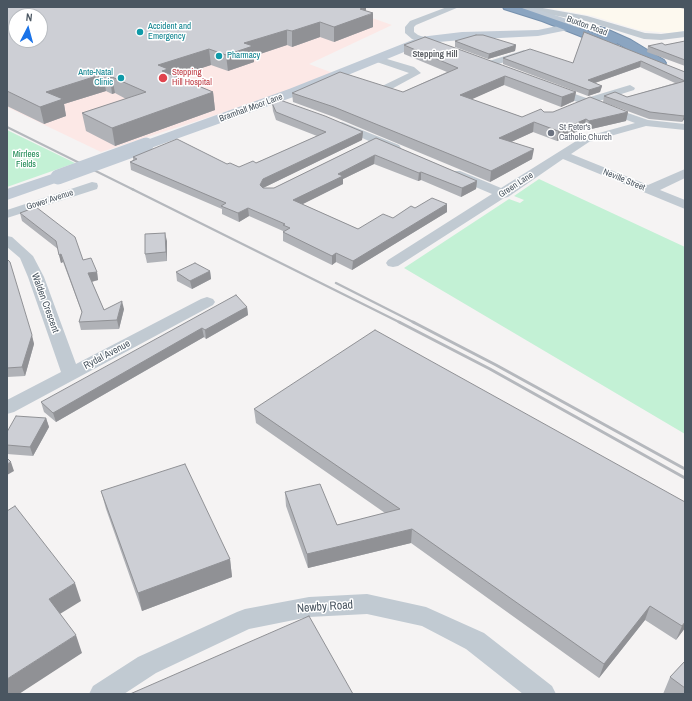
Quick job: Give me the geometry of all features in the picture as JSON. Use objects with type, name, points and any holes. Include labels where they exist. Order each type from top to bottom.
[{"type":"highway","name":"Buxton Road","points":[[508,7],[546,19],[605,32],[626,48]]},
{"type":"highway","points":[[514,7],[528,9]]},
{"type":"highway","name":"Buxton Road","points":[[575,26],[626,48]]},
{"type":"highway","points":[[626,48],[672,68]]},
{"type":"street","points":[[437,7],[450,8]]},
{"type":"street","points":[[450,8],[413,22],[409,27],[410,33],[415,37],[445,48],[468,39]]},
{"type":"street","points":[[528,9],[606,23],[634,33],[648,36],[685,34]]},
{"type":"street","points":[[528,9],[575,26]]},
{"type":"street","points":[[538,33],[551,28],[551,23],[546,19]]},
{"type":"street","points":[[513,35],[538,33],[575,26],[606,23]]},
{"type":"street","points":[[513,35],[543,35],[575,26]]},
{"type":"street","name":"Bramhall Moor Lane","points":[[7,195],[274,100],[424,40],[456,36],[513,35]]},
{"type":"street","points":[[626,48],[685,40]]},
{"type":"street","points":[[503,70],[486,63],[532,50]]},
{"type":"street","points":[[377,59],[410,69],[416,73],[382,90]]},
{"type":"street","points":[[545,86],[646,123],[685,127]]},
{"type":"street","points":[[573,108],[586,102],[630,88]]},
{"type":"street","points":[[274,100],[288,105]]},
{"type":"street","points":[[330,120],[403,152]]},
{"type":"street","name":"Green Lane","points":[[393,263],[503,194],[584,140],[646,123]]},
{"type":"street","points":[[361,147],[375,140]]},
{"type":"street","name":"Neville Street","points":[[563,155],[685,205]]},
{"type":"street","points":[[446,170],[503,194]]},
{"type":"street","points":[[649,190],[685,173]]},
{"type":"street","name":"Gower Avenue","points":[[7,214],[92,186]]},
{"type":"street","name":"Walden Crescent","points":[[7,240],[26,256],[36,277],[71,374]]},
{"type":"street","name":"Rydal Avenue","points":[[7,408],[207,302]]},
{"type":"street","name":"Newby Road","points":[[102,694],[147,665],[245,619],[309,607],[367,604],[426,617],[475,642],[543,694]]},
{"type":"shaded area","name":"Stepping Hill Hospital","points":[[7,7],[341,7],[392,25],[309,64],[333,73],[265,99],[101,152],[7,107]]},
{"type":"shaded area","points":[[544,7],[685,7],[685,31],[668,33],[639,30],[593,16]]},
{"type":"green space","name":"Mirrlees Fields","points":[[7,130],[75,163],[7,187]]},
{"type":"green space","points":[[539,179],[685,247],[685,434],[404,268],[509,199],[520,203],[524,200],[514,196]]},
{"type":"building","points":[[7,7],[366,7],[360,9],[373,13],[334,27],[320,22],[292,31],[287,30],[244,43],[253,46],[226,55],[209,49],[158,65],[168,69],[162,71],[213,92],[112,128],[82,113],[146,92],[103,74],[46,92],[63,99],[40,107],[7,91]]},
{"type":"building","points":[[584,32],[685,72],[685,81],[641,61],[588,80],[602,86],[589,90],[503,58],[530,49],[573,63]]},
{"type":"building","points":[[476,35],[483,35],[516,45],[489,54],[455,41]]},
{"type":"building","points":[[425,37],[576,92],[562,97],[505,76],[460,95],[522,117],[541,109],[544,112],[553,112],[590,97],[628,112],[589,121],[586,119],[558,131],[534,122],[499,138],[534,149],[491,171],[334,107],[292,93],[340,72],[403,92],[458,68],[404,45]]},
{"type":"building","points":[[685,41],[685,60],[648,46],[662,43],[665,45]]},
{"type":"building","points":[[685,81],[684,116],[650,112],[604,96],[615,92],[627,97]]},
{"type":"building","points":[[280,100],[325,116],[363,132],[263,179],[260,185],[263,188],[274,188],[376,138],[477,181],[462,188],[421,172],[419,173],[375,155],[338,174],[343,176],[293,200],[358,229],[383,214],[393,218],[411,206],[415,208],[432,198],[447,204],[353,261],[336,253],[332,256],[283,232],[290,228],[283,225],[285,224],[248,208],[238,213],[221,206],[226,203],[130,162],[137,159],[133,157],[177,139],[227,164],[230,163],[239,167],[253,161],[256,163],[326,132],[276,112],[272,103]]},
{"type":"building","points":[[36,207],[75,237],[83,260],[91,258],[97,272],[88,273],[104,310],[122,301],[117,320],[79,322],[82,312],[61,254],[59,255],[56,241],[20,213]]},
{"type":"building","points":[[165,233],[166,252],[145,254],[145,234]]},
{"type":"building","points":[[7,259],[10,262],[32,335],[22,367],[7,368]]},
{"type":"building","points":[[195,263],[210,271],[190,281],[176,272]]},
{"type":"building","points":[[236,295],[247,307],[205,330],[202,328],[53,413],[41,402]]},
{"type":"building","points":[[375,330],[685,502],[685,622],[682,626],[650,606],[604,664],[412,529],[307,554],[285,492],[320,484],[337,525],[400,509],[254,409]]},
{"type":"building","points":[[16,416],[46,418],[30,447],[7,445],[7,432]]},
{"type":"building","points":[[7,458],[11,462],[7,464]]},
{"type":"building","points":[[185,464],[230,559],[138,593],[101,491]]},
{"type":"building","points":[[15,506],[75,583],[49,599],[76,635],[7,679],[7,511]]},
{"type":"building","points":[[309,616],[353,694],[130,694]]},
{"type":"building","points":[[685,661],[685,688],[670,677]]},
{"type":"railway","points":[[7,127],[134,190]]},
{"type":"railway","points":[[132,189],[399,322]]},
{"type":"railway","points":[[336,283],[415,323]]},
{"type":"railway","points":[[399,322],[490,369],[685,478]]},
{"type":"railway","points":[[413,322],[496,365],[685,469]]},
{"type":"place","name":"Accident and Emergency","points":[[140,32]]},
{"type":"place","name":"Pharmacy","points":[[219,56]]},
{"type":"place","name":"Ante-Natal Clinic","points":[[121,78]]},
{"type":"place","name":"Stepping Hill Hospital","points":[[163,78]]},
{"type":"place","name":"St Peter's Catholic Church","points":[[551,133]]},
{"type":"district","name":"Stepping Hill","points":[[435,55]]}]
